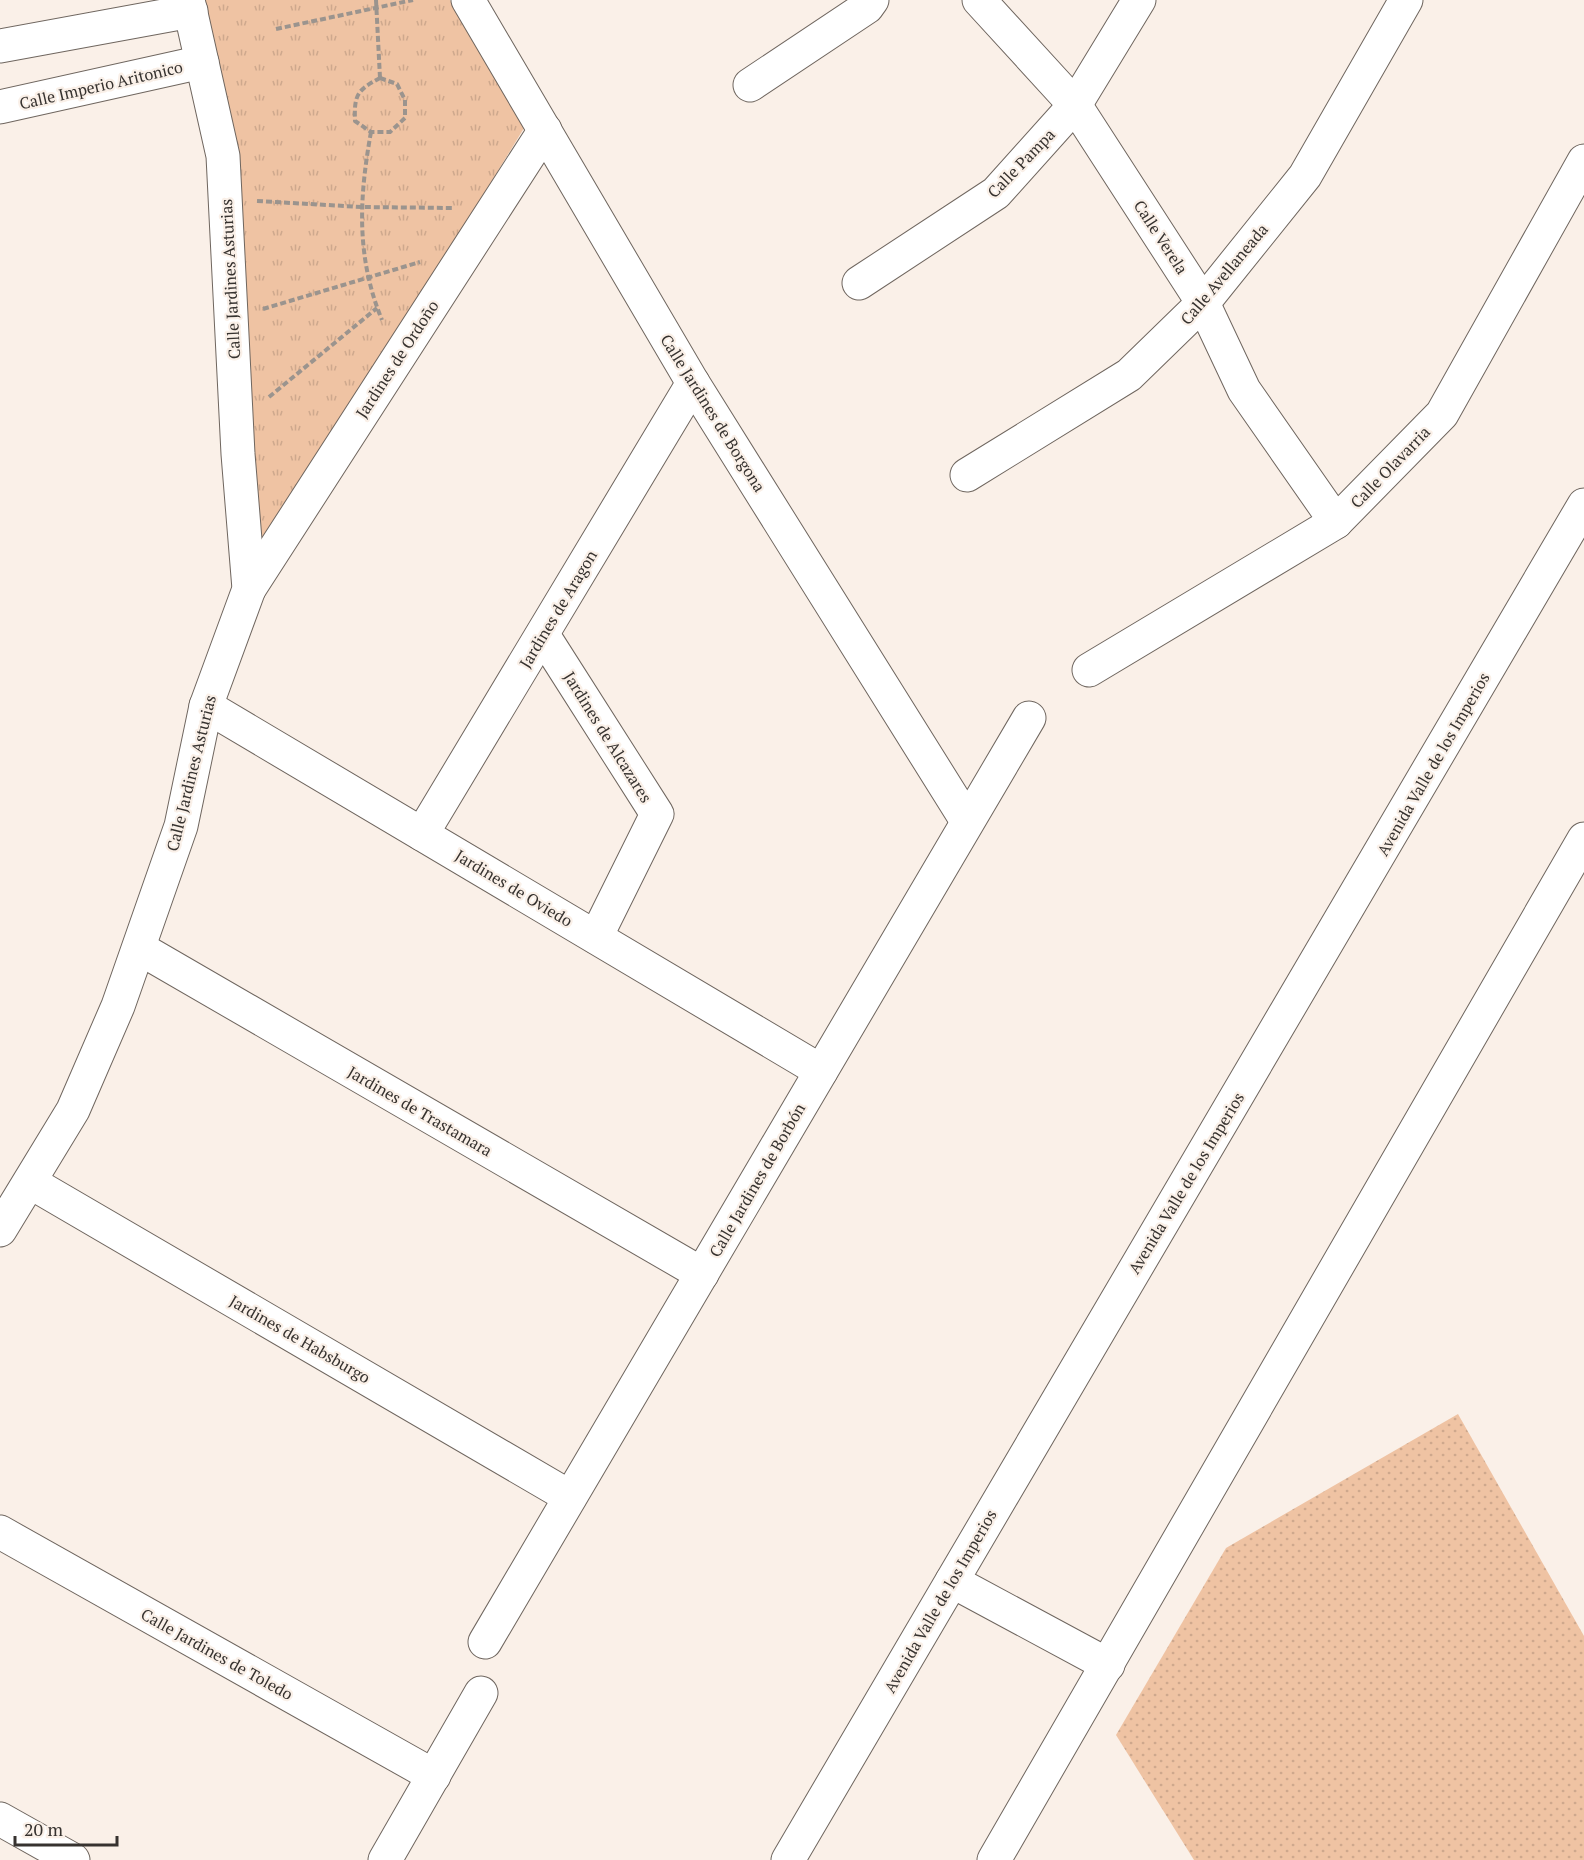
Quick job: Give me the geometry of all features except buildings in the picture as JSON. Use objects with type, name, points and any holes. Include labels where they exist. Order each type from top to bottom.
[{"type":"street","name":"Calle Jardines de Borgona","points":[[468,0],[693,383],[967,821]]},
{"type":"street","points":[[750,85],[867,7],[872,0]]},
{"type":"street","name":"Calle Verela","points":[[979,0],[1075,105],[1203,303],[1244,390],[1336,522]]},
{"type":"street","name":"Calle Pampa","points":[[859,283],[996,193],[1075,105],[1138,0]]},
{"type":"street","name":"Calle Avellaneada","points":[[967,476],[1129,375],[1203,303],[1305,176],[1406,0]]},
{"type":"street","points":[[0,46],[190,6]]},
{"type":"street","name":"Calle Jardines Asturias","points":[[0,1230],[73,1110],[118,1006],[181,826],[206,706],[249,589],[238,454],[224,156],[190,6]]},
{"type":"street","name":"Calle Imperio Aritonico","points":[[0,107],[202,62]]},
{"type":"street","name":"Jardines de Ordoño","points":[[249,589],[545,130]]},
{"type":"street","name":"Calle Olavarria","points":[[1089,670],[1336,522],[1442,414],[1584,161]]},
{"type":"street","name":"Jardines de Aragon","points":[[422,834],[693,383]]},
{"type":"street","name":"Avenida Valle de los Imperios","points":[[789,1860],[1584,505]]},
{"type":"street","name":"Jardines de Alcazares","points":[[543,635],[657,814],[596,937]]},
{"type":"street","name":"Jardines de Oviedo","points":[[206,706],[821,1071]]},
{"type":"street","name":"Calle Jardines de Borbón","points":[[485,1642],[1029,718]]},
{"type":"street","points":[[994,1860],[1584,839]]},
{"type":"street","name":"Jardines de Trastamara","points":[[139,948],[702,1274]]},
{"type":"street","name":"Jardines de Habsburgo","points":[[30,1182],[570,1497]]},
{"type":"street","name":"Calle Jardines de Toledo","points":[[0,1532],[434,1776]]},
{"type":"street","points":[[952,1581],[1108,1665]]},
{"type":"street","points":[[385,1860],[482,1693]]},
{"type":"street","points":[[0,1819],[73,1860]]},
{"type":"path","points":[[376,0],[380,78]]},
{"type":"path","points":[[276,29],[412,0]]},
{"type":"path","points":[[380,78],[397,84],[405,100],[405,118],[390,132],[371,132],[355,121],[355,103],[362,87],[380,78]]},
{"type":"path","points":[[371,132],[361,186],[362,207],[367,278],[384,325]]},
{"type":"path","points":[[247,201],[362,207],[462,208]]},
{"type":"path","points":[[252,313],[421,262]]},
{"type":"path","points":[[264,401],[377,308]]},
{"type":"green space","points":[[196,0],[450,0],[524,128],[253,575]]},
{"type":"green space","points":[[1458,1414],[1584,1636],[1584,1860],[1194,1860],[1116,1735],[1226,1548]]}]
